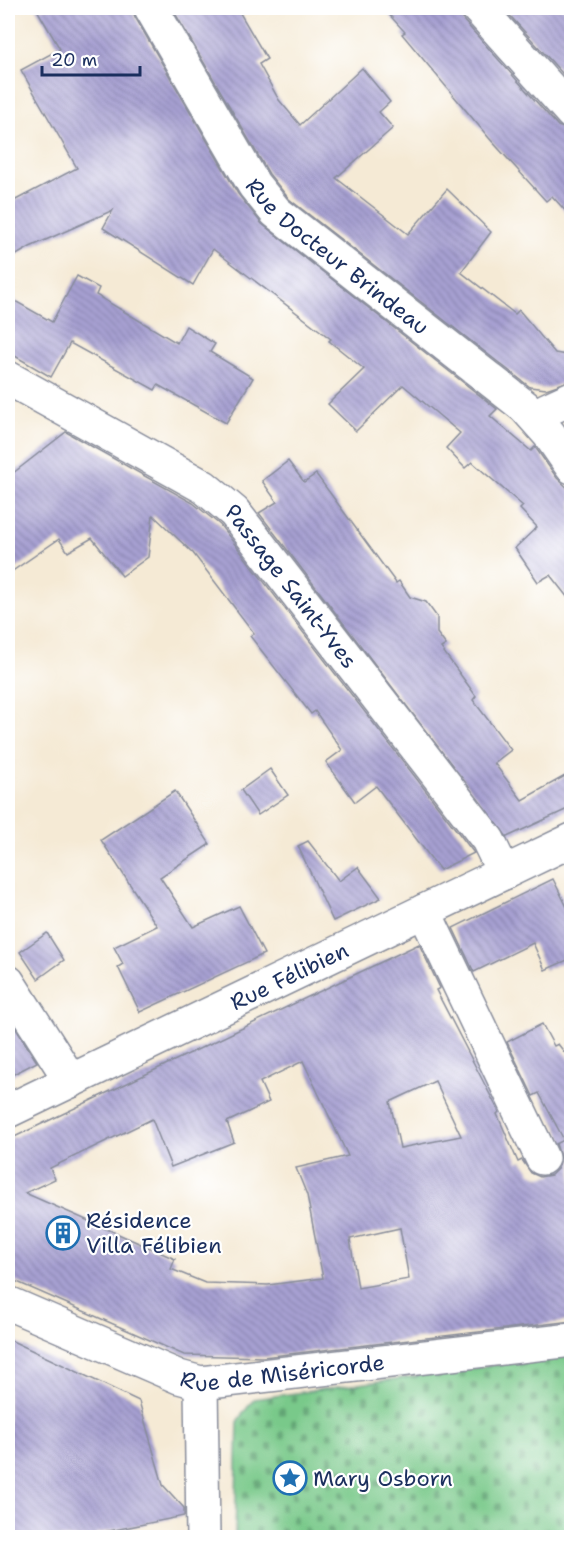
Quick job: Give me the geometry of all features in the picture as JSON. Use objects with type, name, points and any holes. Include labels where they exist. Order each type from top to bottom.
[{"type":"street","name":"Rue Docteur Brindeau","points":[[151,8],[254,185],[276,212],[525,406],[572,467]]},
{"type":"street","points":[[478,8],[572,113]]},
{"type":"street","name":"Passage Saint-Yves","points":[[8,378],[204,487],[234,512],[488,840],[504,873]]},
{"type":"street","points":[[537,419],[546,410],[572,398]]},
{"type":"street","name":"Rue Félibien","points":[[8,1111],[572,840]]},
{"type":"street","points":[[424,911],[542,1158]]},
{"type":"street","points":[[8,982],[71,1081]]},
{"type":"street","name":"Rue de Miséricorde","points":[[8,1303],[179,1377],[201,1383],[572,1340]]},
{"type":"street","points":[[201,1383],[203,1538]]},
{"type":"green space","points":[[571,1354],[571,1537],[235,1538],[238,1420],[254,1399]]},
{"type":"building","points":[[36,8],[132,8],[135,17],[238,194],[262,224],[497,409],[490,416],[531,451],[535,447],[557,478],[572,492],[572,603],[550,575],[538,582],[515,548],[537,527],[520,509],[523,506],[472,462],[465,468],[446,448],[460,433],[403,385],[356,431],[328,404],[364,369],[329,341],[331,339],[213,249],[193,285],[103,228],[113,210],[30,247],[8,260],[8,204],[77,168],[21,70],[60,49]]},
{"type":"building","points":[[172,8],[237,8],[267,59],[259,64],[279,100],[300,125],[362,68],[390,102],[379,112],[393,128],[336,178],[408,234],[447,189],[491,232],[461,272],[515,314],[519,310],[555,353],[572,356],[572,380],[546,389],[530,387],[289,199],[269,174]]},
{"type":"building","points":[[383,8],[460,8],[464,21],[558,126],[572,131],[572,218],[552,196],[546,201],[489,138],[402,34],[405,32]]},
{"type":"building","points":[[503,8],[572,8],[572,84]]},
{"type":"building","points":[[77,276],[99,288],[96,295],[177,343],[186,326],[215,344],[210,352],[253,378],[226,423],[158,385],[155,390],[70,343],[51,377],[8,352],[8,297],[52,322]]},
{"type":"building","points":[[66,432],[193,503],[220,525],[474,853],[440,870],[376,786],[355,802],[326,762],[342,750],[315,711],[311,714],[250,636],[254,633],[193,553],[153,515],[148,557],[122,576],[92,538],[68,552],[59,539],[8,574],[8,477]]},
{"type":"building","points":[[288,461],[304,482],[316,474],[396,583],[399,581],[410,597],[426,602],[437,617],[437,633],[446,645],[441,648],[476,696],[473,700],[511,750],[494,763],[522,800],[572,772],[572,807],[507,837],[259,513],[277,502],[262,481]]},
{"type":"building","points":[[270,769],[288,795],[258,815],[241,790]]},
{"type":"building","points":[[175,791],[210,844],[160,877],[193,927],[239,906],[264,954],[140,1012],[118,967],[123,964],[114,947],[157,926],[101,840]]},
{"type":"building","points":[[308,841],[339,881],[358,867],[381,898],[333,921],[298,846]]},
{"type":"building","points":[[553,879],[572,917],[572,958],[545,970],[533,943],[474,972],[453,928]]},
{"type":"building","points":[[47,933],[64,960],[38,979],[20,952]]},
{"type":"building","points":[[419,944],[440,988],[436,990],[499,1112],[497,1114],[518,1162],[522,1160],[531,1173],[540,1177],[551,1175],[558,1168],[561,1159],[556,1144],[564,1140],[539,1093],[533,1096],[507,1042],[542,1024],[554,1046],[558,1044],[572,1062],[572,1321],[263,1357],[184,1355],[8,1278],[8,1140]],"holes":[[[303,1061],[348,1156],[296,1168],[307,1195],[323,1278],[268,1285],[205,1283],[171,1269],[175,1259],[25,1193],[55,1179],[50,1168],[152,1119],[171,1167],[234,1142],[227,1122],[269,1102],[260,1082]],[[435,1081],[461,1136],[400,1148],[390,1102]],[[400,1228],[409,1279],[358,1288],[350,1239]]]},
{"type":"building","points":[[8,1016],[37,1062],[8,1077]]},
{"type":"building","points":[[8,1339],[139,1401],[163,1485],[184,1508],[184,1516],[95,1534],[94,1538],[8,1538]]},
{"type":"place","name":"Résidence Villa Félibien","points":[[63,1233]]},
{"type":"place","name":"Mary Osborn","points":[[290,1478]]}]
